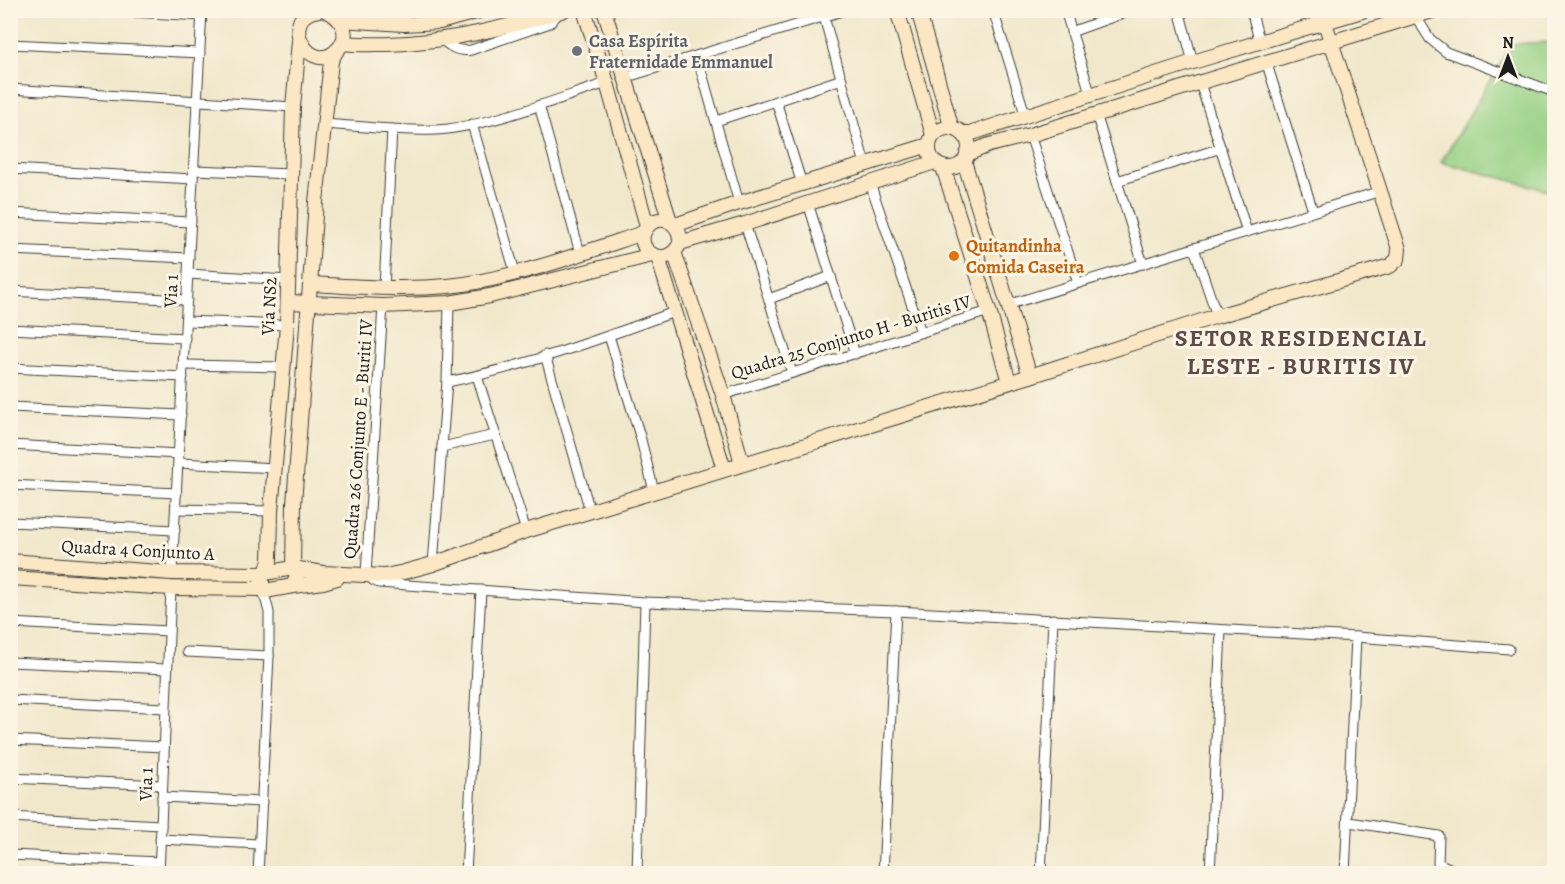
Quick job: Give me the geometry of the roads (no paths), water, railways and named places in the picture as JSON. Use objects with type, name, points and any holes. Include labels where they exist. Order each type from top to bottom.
[{"type":"street","points":[[96,10],[202,13]]},
{"type":"street","points":[[584,10],[607,83],[645,230],[644,246],[655,256],[724,469]]},
{"type":"street","points":[[604,10],[672,223],[678,230],[677,247],[742,464]]},
{"type":"street","points":[[624,78],[845,10]]},
{"type":"street","points":[[897,10],[931,140],[931,157],[939,165],[989,311],[1009,382]]},
{"type":"street","points":[[918,10],[957,131],[968,143],[966,157],[1007,305],[1030,376]]},
{"type":"street","points":[[993,10],[1026,117]]},
{"type":"street","points":[[1065,10],[1091,96]]},
{"type":"street","points":[[1071,32],[1132,10]]},
{"type":"street","points":[[1179,10],[1193,62]]},
{"type":"street","points":[[1251,10],[1260,43]]},
{"type":"street","points":[[311,284],[384,289],[448,286],[483,281],[580,254],[645,230],[657,220],[672,223],[865,164],[931,140],[942,129],[972,133],[1193,62],[1260,43],[1323,17],[1365,10]]},
{"type":"street","points":[[288,302],[383,306],[449,303],[490,296],[655,256],[664,257],[677,247],[870,183],[939,165],[954,167],[966,157],[990,145],[1030,135],[1435,10]]},
{"type":"street","points":[[478,11],[440,22],[404,24],[330,13],[300,16],[299,41],[303,48],[316,56],[331,54],[340,46],[353,44],[442,40],[530,21],[562,11]]},
{"type":"street","name":"Via 1","points":[[172,573],[202,13]]},
{"type":"street","points":[[293,586],[299,575],[296,569],[294,504],[323,124],[331,62],[344,35],[330,13]]},
{"type":"street","points":[[824,17],[865,164]]},
{"type":"street","name":"Quadra 4 Conjunto A","points":[[10,562],[38,562],[172,573],[265,573],[296,569],[323,573],[385,576],[433,564],[526,531],[1217,316],[1390,266],[1398,259],[1398,249],[1323,17]]},
{"type":"street","points":[[1416,17],[1430,39],[1446,52],[1554,92]]},
{"type":"street","name":"Via NS2","points":[[263,590],[265,573],[270,561],[271,511],[288,302],[293,106],[299,41]]},
{"type":"street","points":[[10,44],[200,53]]},
{"type":"street","points":[[697,56],[739,203]]},
{"type":"street","points":[[1266,62],[1312,211]]},
{"type":"street","points":[[716,121],[842,79]]},
{"type":"street","points":[[323,124],[392,129],[445,129],[472,124],[607,83]]},
{"type":"street","points":[[1200,83],[1247,232]]},
{"type":"street","points":[[10,88],[293,106]]},
{"type":"street","points":[[776,101],[802,184]]},
{"type":"street","points":[[538,105],[580,254]]},
{"type":"street","points":[[1096,114],[1143,264]]},
{"type":"street","points":[[472,124],[515,272]]},
{"type":"street","points":[[384,289],[392,129]]},
{"type":"street","points":[[1030,135],[1078,284]]},
{"type":"street","points":[[1117,181],[1221,148]]},
{"type":"street","points":[[10,169],[193,175],[291,174]]},
{"type":"street","points":[[870,183],[921,332]]},
{"type":"street","points":[[1007,305],[1381,191]]},
{"type":"street","points":[[808,203],[855,354]]},
{"type":"street","points":[[10,213],[191,222]]},
{"type":"street","points":[[745,224],[792,374]]},
{"type":"street","points":[[1194,248],[1217,316]]},
{"type":"street","points":[[10,250],[189,258]]},
{"type":"street","points":[[188,274],[288,280]]},
{"type":"street","points":[[769,299],[831,276]]},
{"type":"street","points":[[10,291],[187,300]]},
{"type":"street","points":[[433,564],[447,382],[449,303]]},
{"type":"street","name":"Quadra 26 Conjunto E - Buriti IV","points":[[366,574],[383,306]]},
{"type":"street","name":"Quadra 25 Conjunto H - Buritis IV","points":[[723,395],[989,311]]},
{"type":"street","points":[[447,382],[477,376],[609,336],[674,312]]},
{"type":"street","points":[[186,321],[286,325]]},
{"type":"street","points":[[10,329],[185,338]]},
{"type":"street","points":[[609,336],[640,436],[654,491]]},
{"type":"street","points":[[545,355],[590,511]]},
{"type":"street","points":[[184,365],[283,367]]},
{"type":"street","points":[[10,368],[183,377]]},
{"type":"street","points":[[477,376],[526,531]]},
{"type":"street","points":[[10,406],[181,415]]},
{"type":"street","points":[[442,447],[495,435]]},
{"type":"street","points":[[10,445],[275,468]]},
{"type":"street","points":[[10,485],[177,493]]},
{"type":"street","points":[[176,509],[271,511]]},
{"type":"street","name":"Quadra 4 Conjunto A","points":[[10,522],[175,530]]},
{"type":"street","points":[[10,562],[15,571],[10,577]]},
{"type":"street","points":[[33,580],[30,569],[38,562]]},
{"type":"street","points":[[10,577],[171,588],[263,590],[323,582],[351,573]]},
{"type":"street","points":[[366,574],[380,583],[645,602],[896,610],[1356,636],[1509,649]]},
{"type":"street","name":"Via 1","points":[[159,873],[171,588]]},
{"type":"street","points":[[269,612],[278,589]]},
{"type":"street","points":[[258,873],[269,656],[269,612],[263,590]]},
{"type":"street","points":[[466,873],[482,590]]},
{"type":"street","points":[[637,873],[645,602]]},
{"type":"street","points":[[883,873],[896,610]]},
{"type":"street","points":[[1041,873],[1053,619]]},
{"type":"street","points":[[10,624],[169,631]]},
{"type":"street","points":[[1210,873],[1221,630]]},
{"type":"street","points":[[1345,873],[1356,636]]},
{"type":"street","points":[[187,652],[269,656]]},
{"type":"street","points":[[10,662],[166,669]]},
{"type":"street","points":[[10,700],[165,708]]},
{"type":"street","points":[[10,740],[164,747]]},
{"type":"street","points":[[10,778],[162,785]]},
{"type":"street","points":[[162,797],[262,802]]},
{"type":"street","points":[[10,817],[161,825]]},
{"type":"street","points":[[1349,822],[1439,836],[1438,863],[1447,870],[1463,873]]},
{"type":"street","points":[[160,839],[259,844]]},
{"type":"street","points":[[10,855],[159,862]]},
{"type":"place","name":"Casa Espírita Fraternidade Emmanuel","points":[[577,51]]},
{"type":"place","name":"Quitandinha Comida Caseira","points":[[954,256]]},
{"type":"district","name":"SETOR RESIDENCIAL LESTE - BURITIS IV","points":[[1301,352]]}]
